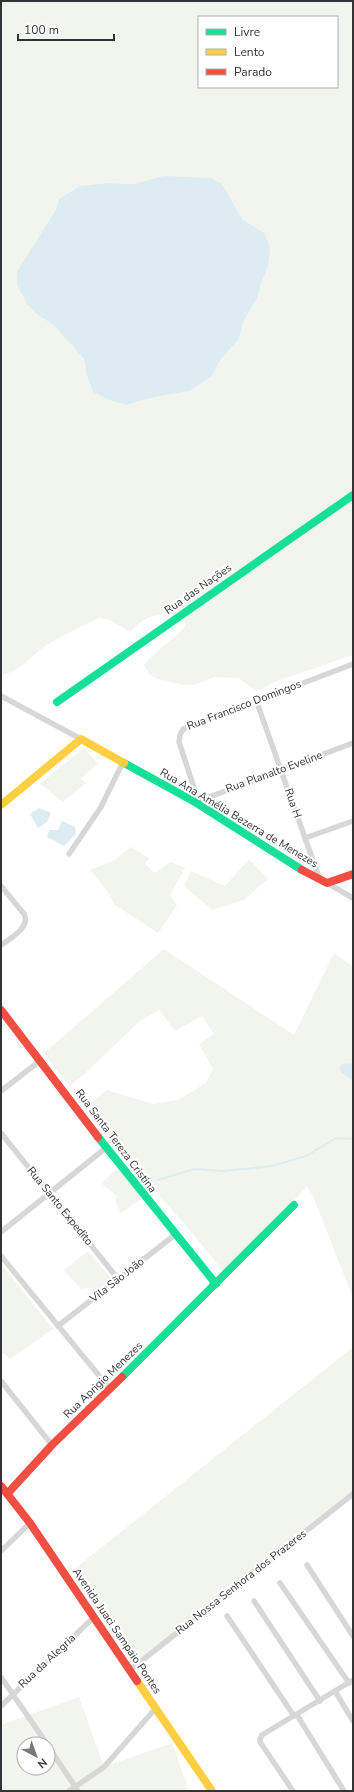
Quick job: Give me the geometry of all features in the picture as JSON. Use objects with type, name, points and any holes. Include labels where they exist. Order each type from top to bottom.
[{"type":"street","name":"Rua das Nações","points":[[57,702],[353,495]]},
{"type":"street","name":"Rua Francisco Domingos","points":[[197,801],[180,745],[180,733],[185,728],[353,664]]},
{"type":"street","points":[[1,696],[81,739],[1,805]]},
{"type":"street","name":"Rua H","points":[[256,700],[305,838],[324,882]]},
{"type":"street","name":"Rua Ana Amélia Bezerra de Menezes","points":[[81,739],[197,801],[297,868],[324,882]]},
{"type":"street","name":"Rua Planalto Eveline","points":[[197,801],[353,743]]},
{"type":"street","points":[[69,854],[101,808],[123,762]]},
{"type":"street","points":[[305,838],[353,821]]},
{"type":"street","points":[[324,882],[353,874]]},
{"type":"street","points":[[324,882],[353,898]]},
{"type":"street","points":[[1,886],[24,914],[26,920],[23,927],[1,945]]},
{"type":"street","name":"Rua Santa Tereza Cristina","points":[[1,1010],[107,1148],[216,1284]]},
{"type":"street","points":[[1,1090],[40,1060]]},
{"type":"street","name":"Rua Santo Expedito","points":[[1,1133],[118,1279]]},
{"type":"street","points":[[1,1232],[49,1192],[107,1148]]},
{"type":"street","name":"Rua Aprigio Menezes","points":[[8,1493],[52,1445],[110,1390],[294,1205]]},
{"type":"street","name":"Vila São João","points":[[58,1326],[176,1234]]},
{"type":"street","points":[[1,1256],[110,1390]]},
{"type":"street","points":[[1,1381],[52,1445]]},
{"type":"street","name":"Avenida Juaci Sampaio Pontes","points":[[1,1486],[30,1523],[212,1791]]},
{"type":"street","name":"Rua Nossa Senhora dos Prazeres","points":[[130,1670],[353,1494]]},
{"type":"street","points":[[1,1551],[30,1523]]},
{"type":"street","points":[[307,1565],[353,1636]]},
{"type":"street","points":[[280,1583],[351,1682],[262,1735],[260,1742],[293,1791]]},
{"type":"street","points":[[254,1601],[320,1701]]},
{"type":"street","points":[[228,1616],[296,1716],[344,1791]]},
{"type":"street","name":"Rua da Alegria","points":[[1,1706],[94,1617]]},
{"type":"street","points":[[1,1677],[41,1736]]},
{"type":"street","points":[[335,1691],[353,1721]]},
{"type":"street","points":[[69,1791],[104,1767],[156,1708]]},
{"type":"street","points":[[56,1758],[78,1791]]},
{"type":"shaded area","points":[[1,1],[353,1],[353,655],[277,681],[257,691],[238,678],[215,677],[194,685],[183,685],[160,680],[150,675],[144,665],[186,625],[181,614],[165,614],[147,618],[130,632],[110,620],[99,618],[50,643],[21,666],[1,675]],"holes":[[[163,176],[233,205],[242,219],[247,223],[268,266],[257,298],[243,322],[239,339],[220,360],[212,376],[189,391],[154,397],[126,405],[109,400],[93,392],[87,376],[84,359],[54,325],[39,316],[21,295],[59,199],[110,183],[134,184]]]},
{"type":"shaded area","points":[[163,176],[211,178],[222,184],[242,219],[264,233],[270,248],[268,266],[257,298],[243,322],[239,339],[220,360],[212,376],[189,391],[154,397],[126,405],[109,400],[93,392],[87,376],[84,359],[54,325],[39,316],[27,304],[17,285],[17,272],[55,211],[59,199],[80,186],[110,183],[134,184]]},
{"type":"shaded area","points":[[84,748],[98,764],[81,778],[86,783],[63,802],[40,784]]},
{"type":"shaded area","points":[[39,808],[51,813],[47,822],[38,828],[30,814]]},
{"type":"shaded area","points":[[62,821],[75,827],[76,834],[64,846],[47,837],[50,830],[58,830]]},
{"type":"shaded area","points":[[131,847],[149,858],[145,864],[155,873],[170,862],[185,868],[170,895],[177,905],[158,933],[115,905],[106,889],[90,870],[113,861]]},
{"type":"shaded area","points":[[249,859],[268,879],[244,900],[212,910],[184,886],[191,871],[225,886]]},
{"type":"shaded area","points":[[164,949],[294,1035],[334,953],[353,967],[353,1064],[342,1064],[339,1068],[341,1072],[353,1081],[353,1298],[313,1196],[307,1187],[224,1272],[183,1222],[141,1175],[86,1107],[107,1090],[153,1104],[178,1100],[206,1083],[213,1069],[199,1044],[214,1034],[202,1016],[175,1031],[159,1010],[140,1021],[82,1076],[69,1086],[44,1053]]},
{"type":"shaded area","points":[[342,1064],[353,1064],[353,1081],[341,1072],[339,1068]]},
{"type":"shaded area","points":[[119,1167],[143,1198],[121,1213],[115,1201],[117,1196],[101,1183]]},
{"type":"shaded area","points":[[88,1251],[111,1279],[95,1293],[89,1288],[81,1289],[64,1270]]},
{"type":"shaded area","points":[[1,1264],[53,1329],[10,1359],[1,1351]]},
{"type":"shaded area","points":[[353,1347],[353,1494],[134,1665],[72,1571]]},
{"type":"shaded area","points":[[79,1697],[104,1767],[172,1743],[189,1791],[1,1791],[1,1725]]},
{"type":"waterway","points":[[158,1180],[194,1169],[224,1171],[272,1166],[306,1156],[336,1138],[353,1139]]},
{"type":"traffic: fast","points":[[57,702],[353,495]]},
{"type":"traffic: fast","points":[[124,763],[195,802],[302,870]]},
{"type":"traffic: fast","points":[[98,1137],[216,1284]]},
{"type":"traffic: fast","points":[[122,1377],[294,1205]]},
{"type":"traffic: slow","points":[[1,805],[81,739],[124,763]]},
{"type":"traffic: slow","points":[[137,1681],[212,1791]]},
{"type":"traffic: jam","points":[[302,870],[327,883],[353,874]]},
{"type":"traffic: jam","points":[[1,1010],[98,1137]]},
{"type":"traffic: jam","points":[[8,1493],[52,1445],[122,1377]]},
{"type":"traffic: jam","points":[[1,1486],[30,1523],[137,1681]]}]
